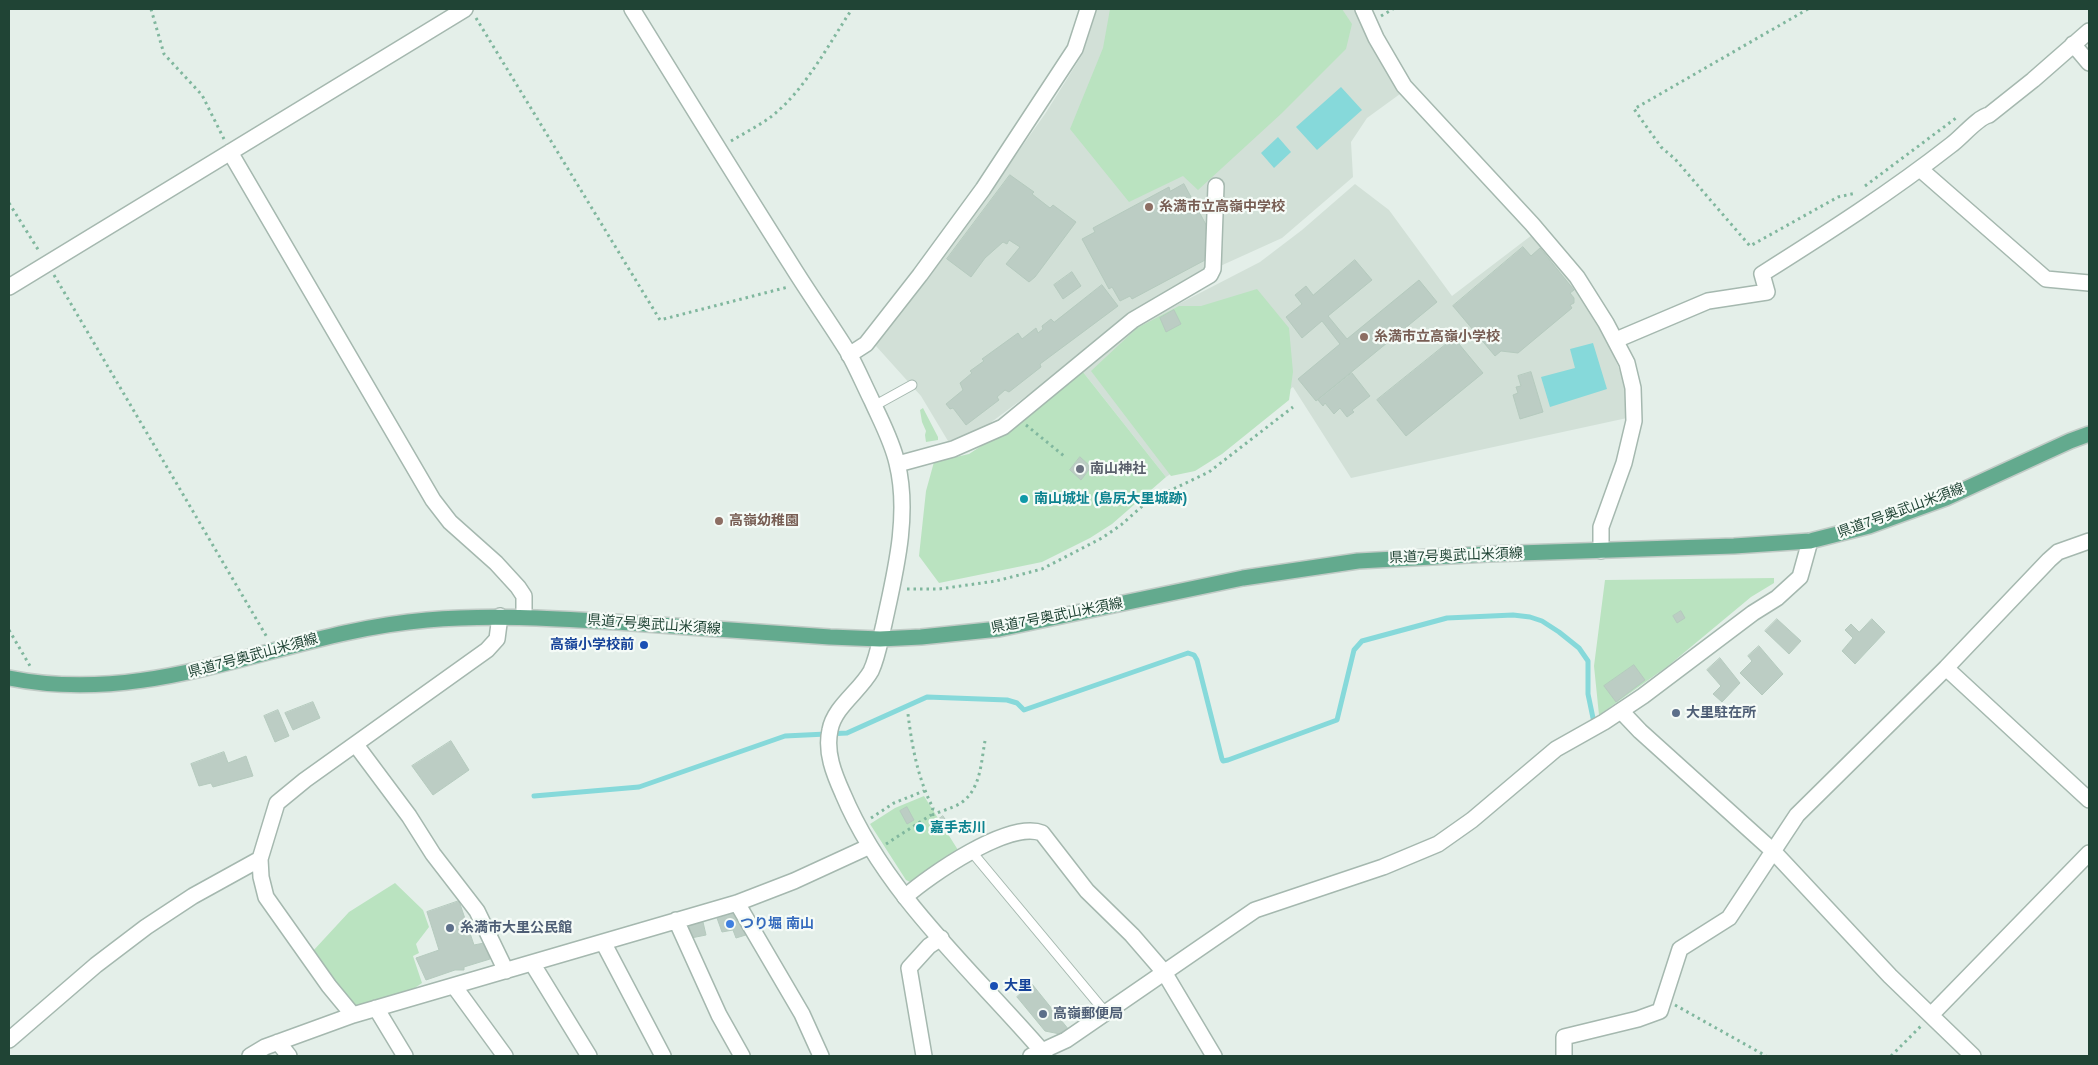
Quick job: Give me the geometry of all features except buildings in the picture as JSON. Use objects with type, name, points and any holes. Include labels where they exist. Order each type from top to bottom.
[{"type":"main road","name":"県道7号奥武山米須線","points":[[9,678],[61,686],[142,682],[183,675],[341,634],[426,620],[500,616],[524,616],[830,637],[880,639],[933,636],[999,629],[1243,578],[1358,561],[1734,546],[1810,541],[1869,526],[1946,498],[2089,434]]},
{"type":"street","points":[[632,9],[718,149],[849,355],[886,432],[898,464],[901,488],[900,534],[892,589],[870,672],[863,684],[837,714],[830,728],[829,753],[834,773],[847,804],[871,850],[905,897],[1039,1055],[1066,1040],[1256,910],[1383,867],[1438,844],[1472,820],[1556,749],[1620,712],[1753,613],[1777,598],[1800,577],[1810,541]]},
{"type":"street","points":[[849,355],[866,344],[920,275],[983,189],[1075,49],[1088,9]]},
{"type":"street","points":[[1363,9],[1376,38],[1404,86],[1578,277],[1616,340],[1627,363],[1633,388],[1634,421],[1624,463],[1602,527],[1601,551]]},
{"type":"street","points":[[9,287],[230,152],[470,13]]},
{"type":"street","points":[[1616,340],[1708,301],[1767,292],[1762,274],[1920,169],[1964,135],[1983,116],[1989,115],[2033,80],[2089,31]]},
{"type":"street","points":[[2073,44],[2089,63]]},
{"type":"street","points":[[230,152],[433,500],[450,522],[496,563],[518,587],[524,596],[524,616]]},
{"type":"street","points":[[1920,169],[2046,279],[2089,283]]},
{"type":"street","points":[[898,464],[953,449],[1003,427],[1133,320],[1210,276],[1213,269],[1216,186]]},
{"type":"street","points":[[1564,1056],[1564,1037],[1638,1019],[1660,1011],[1680,949],[1729,918],[1797,815],[1946,668],[2048,560],[2058,552],[2089,540]]},
{"type":"street","points":[[353,1015],[318,971],[266,897],[261,877],[260,859],[277,803],[305,780],[487,650],[497,639],[500,616]]},
{"type":"street","points":[[1946,668],[2089,800]]},
{"type":"street","points":[[1620,712],[1773,851],[1890,976],[1973,1056]]},
{"type":"street","points":[[356,745],[409,816],[433,854],[477,912],[506,971]]},
{"type":"street","points":[[905,897],[971,851],[1013,835],[1027,832],[1042,833],[1087,891],[1132,935],[1164,972],[1214,1056]]},
{"type":"street","points":[[250,1056],[265,1047],[353,1015],[737,903],[871,850]]},
{"type":"street","points":[[1931,1015],[2089,853]]},
{"type":"street","points":[[9,1040],[89,971],[146,927],[194,896],[260,859]]},
{"type":"street","points":[[737,903],[802,1014],[822,1056]]},
{"type":"street","points":[[676,920],[718,1015],[742,1056]]},
{"type":"street","points":[[924,1056],[909,968],[929,946],[941,938]]},
{"type":"street","points":[[603,942],[663,1056]]},
{"type":"street","points":[[532,963],[589,1056]]},
{"type":"street","points":[[454,986],[505,1056]]},
{"type":"street","points":[[376,1008],[405,1056]]},
{"type":"street","points":[[278,1042],[289,1056]]},
{"type":"lane","points":[[874,406],[912,385]]},
{"type":"lane","points":[[971,851],[1106,1013]]},
{"type":"path","points":[[151,9],[164,54],[202,95],[230,152]]},
{"type":"path","points":[[718,149],[769,119],[788,101],[809,74],[852,9]]},
{"type":"path","points":[[1808,9],[1634,109],[1661,147],[1674,159],[1750,246],[1838,197],[1856,194],[1963,114],[1973,112],[1983,116]]},
{"type":"path","points":[[470,13],[660,320],[803,284]]},
{"type":"path","points":[[9,203],[47,263],[274,650]]},
{"type":"path","points":[[904,589],[939,589],[996,581],[1042,569],[1102,538],[1121,525],[1148,501],[1209,472],[1293,407]]},
{"type":"path","points":[[1031,429],[1064,456]]},
{"type":"path","points":[[9,630],[40,684]]},
{"type":"path","points":[[908,714],[914,752],[924,790],[933,808],[931,815]]},
{"type":"path","points":[[871,850],[931,815],[962,802],[973,789],[981,766],[985,741]]},
{"type":"path","points":[[859,828],[894,803],[924,790]]},
{"type":"path","points":[[1664,999],[1766,1056]]},
{"type":"path","points":[[1892,1056],[1931,1015]]},
{"type":"shaded area","name":"糸満市立高嶺中学校","points":[[1097,9],[1354,9],[1400,94],[1367,118],[1351,142],[1353,177],[1282,238],[1207,272],[1056,374],[974,435],[948,441],[921,396],[876,346],[878,339],[939,263],[1045,114],[1082,55]]},
{"type":"shaded area","name":"糸満市立高嶺小学校","points":[[1355,184],[1389,210],[1452,296],[1532,235],[1564,269],[1599,323],[1625,382],[1627,418],[1351,478],[1293,387],[1231,433],[1166,477],[1083,372],[1136,326],[1260,262],[1302,230]]},
{"type":"green space","points":[[1110,9],[1342,9],[1352,24],[1346,49],[1282,113],[1198,190],[1183,176],[1129,202],[1070,129],[1103,48]]},
{"type":"green space","points":[[1257,289],[1289,328],[1293,372],[1289,400],[1222,454],[1195,471],[1171,476],[1091,371],[1137,328],[1179,306],[1201,306]]},
{"type":"green space","points":[[1083,372],[1166,477],[1112,524],[1090,538],[1042,562],[939,583],[919,556],[926,491],[934,462],[969,454],[1024,418]]},
{"type":"green space","points":[[923,408],[938,440],[926,442],[926,431],[920,410]]},
{"type":"green space","points":[[1774,578],[1774,583],[1751,597],[1668,666],[1599,715],[1594,666],[1605,580]]},
{"type":"green space","points":[[924,796],[958,850],[910,882],[906,880],[870,824],[895,808]]},
{"type":"green space","points":[[395,883],[423,910],[429,927],[416,944],[419,953],[413,956],[422,983],[409,992],[354,1008],[312,952],[349,912]]},
{"type":"water","points":[[1341,87],[1362,110],[1317,150],[1296,127]]},
{"type":"water","points":[[1278,137],[1291,152],[1274,168],[1261,153]]},
{"type":"water","points":[[1593,343],[1607,389],[1550,407],[1541,377],[1575,368],[1570,349]]},
{"type":"waterway","points":[[534,796],[639,787],[785,736],[847,733],[927,697],[1007,700],[1017,703],[1024,710],[1188,653],[1194,655],[1197,660],[1223,761],[1337,720],[1354,650],[1362,641],[1447,618],[1513,615],[1530,617],[1542,621],[1559,632],[1579,648],[1588,661],[1588,694],[1593,718]]},
{"type":"place","name":"糸満市立高嶺中学校","points":[[1149,207]]},
{"type":"place","name":"糸満市立高嶺小学校","points":[[1364,337]]},
{"type":"place","name":"南山神社","points":[[1080,469]]},
{"type":"place","name":"南山城址 (島尻大里城跡)","points":[[1024,499]]},
{"type":"place","name":"高嶺幼稚園","points":[[719,521]]},
{"type":"place","name":"高嶺小学校前","points":[[644,645]]},
{"type":"place","name":"大里駐在所","points":[[1676,713]]},
{"type":"place","name":"嘉手志川","points":[[920,828]]},
{"type":"place","name":"つり堀 南山","points":[[730,924]]},
{"type":"place","name":"糸満市大里公民館","points":[[450,928]]},
{"type":"place","name":"大里","points":[[994,986]]},
{"type":"place","name":"高嶺郵便局","points":[[1043,1014]]}]
